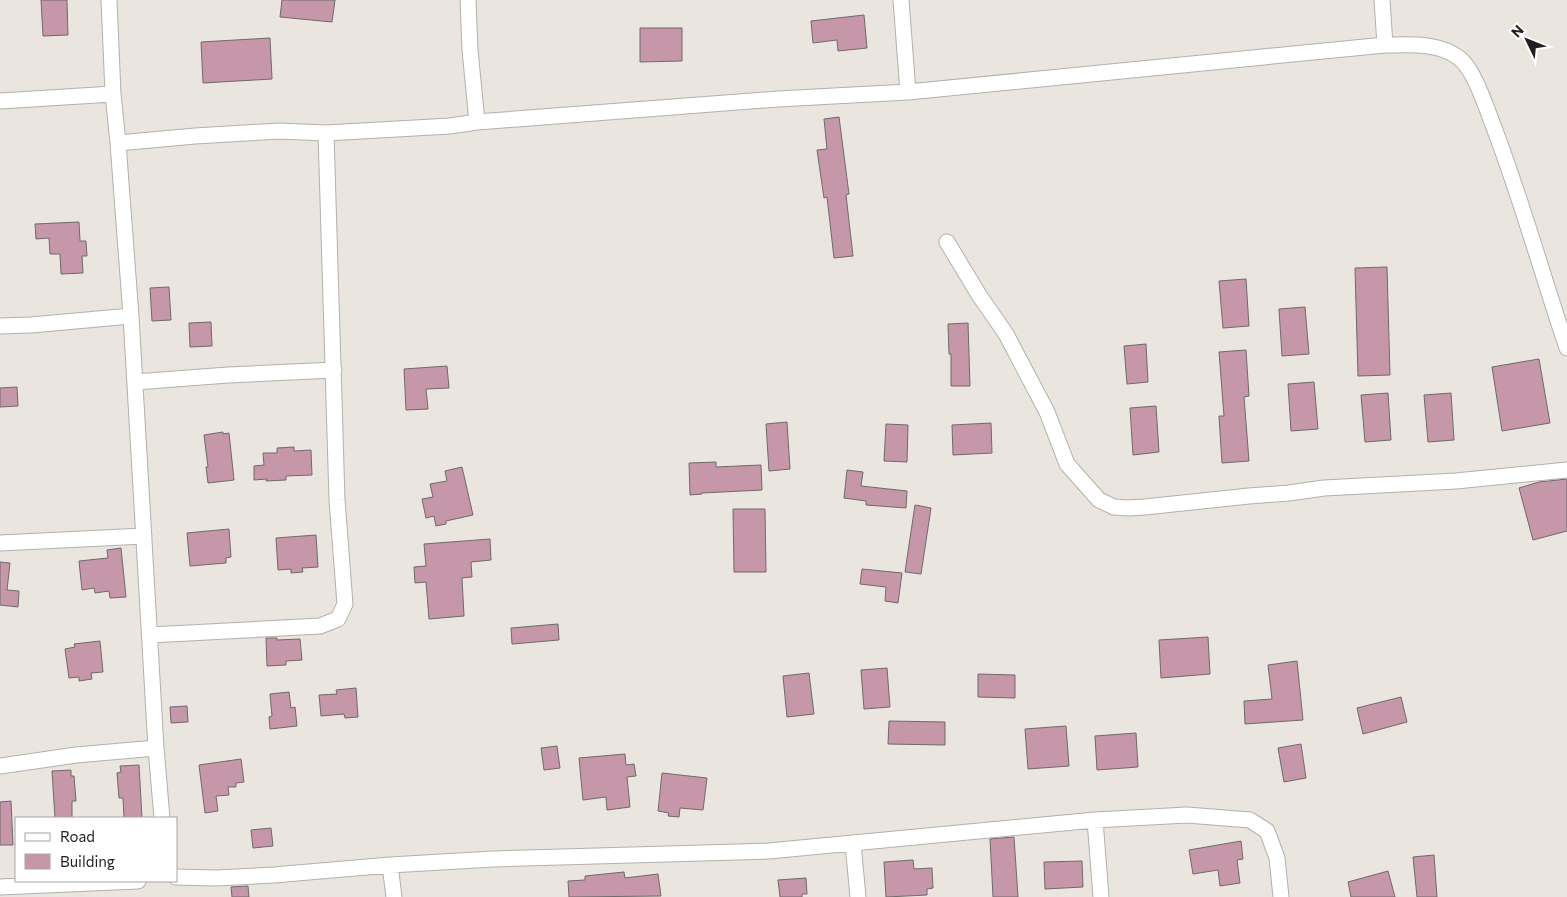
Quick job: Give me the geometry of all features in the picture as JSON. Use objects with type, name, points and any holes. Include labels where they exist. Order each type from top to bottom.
[{"type":"street","points":[[109,0],[113,94],[131,316],[156,748],[162,817]]},
{"type":"street","points":[[468,0],[470,50],[477,122]]},
{"type":"street","points":[[901,0],[908,92]]},
{"type":"street","points":[[1382,0],[1386,45]]},
{"type":"street","points":[[118,143],[279,131],[326,133],[450,126],[477,122],[778,99],[908,92],[1386,45],[1429,46],[1460,58],[1481,93],[1510,170],[1567,348]]},
{"type":"street","points":[[0,102],[113,94]]},
{"type":"street","points":[[150,635],[320,626],[338,619],[345,604],[337,500],[326,133]]},
{"type":"street","points":[[947,242],[978,295],[1006,334],[1048,412],[1068,464],[1099,500],[1114,507],[1145,507],[1324,488],[1456,481],[1567,470]]},
{"type":"street","points":[[0,326],[131,316]]},
{"type":"street","points":[[135,382],[334,370]]},
{"type":"street","points":[[0,543],[144,536]]},
{"type":"street","points":[[0,766],[76,755],[156,748]]},
{"type":"street","points":[[178,877],[217,878],[274,875],[503,858],[769,851],[1095,820],[1187,815],[1250,820],[1267,831],[1277,858],[1281,897]]},
{"type":"street","points":[[1095,820],[1101,897]]},
{"type":"street","points":[[853,844],[858,897]]},
{"type":"street","points":[[390,865],[394,897]]},
{"type":"street","points":[[0,887],[115,882]]},
{"type":"building","points":[[41,0],[67,0],[68,35],[43,36]]},
{"type":"building","points":[[282,0],[335,0],[332,22],[280,17]]},
{"type":"building","points":[[864,15],[867,48],[838,51],[837,40],[813,43],[811,21]]},
{"type":"building","points":[[640,28],[682,28],[682,61],[640,62]]},
{"type":"building","points":[[270,38],[272,79],[203,83],[201,42]]},
{"type":"building","points":[[839,117],[849,194],[846,195],[853,256],[834,258],[827,197],[824,198],[817,150],[827,149],[824,119]]},
{"type":"building","points":[[79,222],[80,241],[86,241],[87,256],[82,256],[83,273],[61,274],[60,254],[50,254],[49,238],[36,239],[35,224]]},
{"type":"building","points":[[1387,267],[1390,375],[1358,376],[1355,268]]},
{"type":"building","points":[[1246,279],[1249,326],[1223,328],[1219,281]]},
{"type":"building","points":[[169,287],[171,320],[152,321],[150,288]]},
{"type":"building","points":[[1305,307],[1309,354],[1282,356],[1279,309]]},
{"type":"building","points":[[211,322],[212,346],[190,347],[189,323]]},
{"type":"building","points":[[968,323],[970,386],[951,386],[951,354],[949,354],[948,324]]},
{"type":"building","points":[[1146,344],[1148,382],[1127,384],[1124,346]]},
{"type":"building","points":[[1246,350],[1249,396],[1244,397],[1249,461],[1222,463],[1219,416],[1224,416],[1219,352]]},
{"type":"building","points":[[1539,359],[1550,423],[1502,431],[1492,367]]},
{"type":"building","points":[[447,366],[449,388],[426,389],[428,409],[406,410],[404,369]]},
{"type":"building","points":[[1314,382],[1318,429],[1291,431],[1288,384]]},
{"type":"building","points":[[17,387],[18,406],[0,407],[0,388]]},
{"type":"building","points":[[1388,393],[1391,440],[1365,442],[1361,395]]},
{"type":"building","points":[[1451,393],[1454,440],[1428,442],[1424,395]]},
{"type":"building","points":[[1156,406],[1159,452],[1133,455],[1130,408]]},
{"type":"building","points":[[787,422],[790,469],[769,471],[766,424]]},
{"type":"building","points":[[991,423],[992,453],[953,455],[952,425]]},
{"type":"building","points":[[886,424],[908,425],[907,462],[884,461]]},
{"type":"building","points":[[223,432],[223,434],[229,433],[234,480],[208,483],[204,435]]},
{"type":"building","points":[[294,447],[294,451],[311,450],[312,475],[286,476],[286,480],[254,480],[254,466],[264,465],[263,453],[277,453],[277,448]]},
{"type":"building","points":[[716,462],[716,467],[761,465],[762,490],[690,495],[689,463]]},
{"type":"building","points":[[462,467],[473,515],[446,521],[446,524],[436,526],[434,516],[426,518],[422,499],[433,497],[430,484],[447,481],[445,471]]},
{"type":"building","points":[[847,470],[863,472],[861,486],[907,491],[906,508],[866,505],[866,501],[844,498]]},
{"type":"building","points":[[1567,479],[1567,531],[1533,540],[1519,488],[1539,482]]},
{"type":"building","points":[[915,505],[931,508],[921,574],[905,572]]},
{"type":"building","points":[[733,509],[765,509],[766,572],[734,572]]},
{"type":"building","points":[[229,529],[231,557],[226,558],[226,563],[190,566],[187,533]]},
{"type":"building","points":[[316,535],[318,567],[302,568],[303,572],[291,573],[291,569],[278,570],[276,538]]},
{"type":"building","points":[[490,539],[491,560],[471,562],[472,577],[462,578],[464,616],[429,619],[426,582],[415,583],[414,567],[426,566],[424,544]]},
{"type":"building","points":[[121,548],[126,597],[110,598],[109,591],[95,593],[94,588],[82,590],[79,561],[108,558],[107,550]]},
{"type":"building","points":[[0,562],[10,563],[7,590],[19,591],[18,607],[0,605]]},
{"type":"building","points":[[862,569],[902,573],[898,603],[885,601],[886,587],[860,584]]},
{"type":"building","points":[[558,624],[559,640],[512,644],[511,628]]},
{"type":"building","points":[[1208,637],[1210,674],[1161,678],[1159,640]]},
{"type":"building","points":[[266,638],[277,638],[277,640],[300,639],[302,660],[286,661],[286,665],[267,666]]},
{"type":"building","points":[[100,641],[103,672],[91,673],[92,679],[79,681],[79,677],[69,678],[65,649],[75,647],[74,644]]},
{"type":"building","points":[[1297,661],[1303,720],[1245,724],[1244,701],[1272,699],[1268,665]]},
{"type":"building","points":[[887,668],[890,707],[864,709],[861,670]]},
{"type":"building","points":[[809,673],[814,714],[787,717],[783,676]]},
{"type":"building","points":[[978,674],[1015,675],[1015,698],[978,697]]},
{"type":"building","points":[[356,688],[358,717],[345,718],[344,714],[321,716],[319,695],[337,694],[336,690]]},
{"type":"building","points":[[289,692],[291,708],[295,707],[297,726],[270,729],[269,717],[272,716],[270,694]]},
{"type":"building","points":[[1401,697],[1407,722],[1363,734],[1357,708]]},
{"type":"building","points":[[187,706],[188,722],[171,723],[170,707]]},
{"type":"building","points":[[889,721],[945,722],[945,745],[888,744]]},
{"type":"building","points":[[1066,726],[1069,766],[1028,769],[1025,729]]},
{"type":"building","points":[[1136,733],[1138,767],[1097,770],[1095,736]]},
{"type":"building","points":[[1301,744],[1306,778],[1284,782],[1278,748]]},
{"type":"building","points":[[557,746],[560,768],[544,770],[541,748]]},
{"type":"building","points":[[625,754],[626,765],[634,764],[636,776],[627,777],[630,807],[607,810],[606,797],[583,800],[579,758]]},
{"type":"building","points":[[241,759],[244,782],[236,783],[236,787],[228,787],[229,795],[216,796],[218,811],[205,813],[199,765]]},
{"type":"building","points":[[139,765],[142,817],[124,817],[123,798],[119,798],[117,773],[121,772],[120,766]]},
{"type":"building","points":[[71,770],[71,776],[74,776],[76,801],[72,801],[72,817],[55,817],[52,771]]},
{"type":"building","points":[[662,773],[707,778],[703,810],[680,808],[679,817],[668,816],[669,813],[658,811]]},
{"type":"building","points":[[11,801],[13,845],[0,845],[0,802]]},
{"type":"building","points":[[271,828],[273,846],[253,848],[251,830]]},
{"type":"building","points":[[1014,837],[1018,897],[993,897],[990,839]]},
{"type":"building","points":[[1241,841],[1243,859],[1237,860],[1240,883],[1220,886],[1218,870],[1193,874],[1189,850]]},
{"type":"building","points":[[1434,855],[1437,897],[1417,897],[1413,857]]},
{"type":"building","points":[[913,860],[914,869],[932,868],[933,888],[927,889],[927,895],[886,897],[884,862]]},
{"type":"building","points":[[1082,861],[1083,887],[1045,889],[1044,862]]},
{"type":"building","points":[[1388,871],[1395,897],[1351,897],[1348,882]]},
{"type":"building","points":[[624,872],[625,878],[658,874],[661,896],[569,897],[568,881],[585,880],[585,876]]},
{"type":"building","points":[[806,878],[807,894],[802,894],[802,897],[780,897],[778,880]]},
{"type":"building","points":[[248,886],[249,897],[232,897],[231,887]]}]
